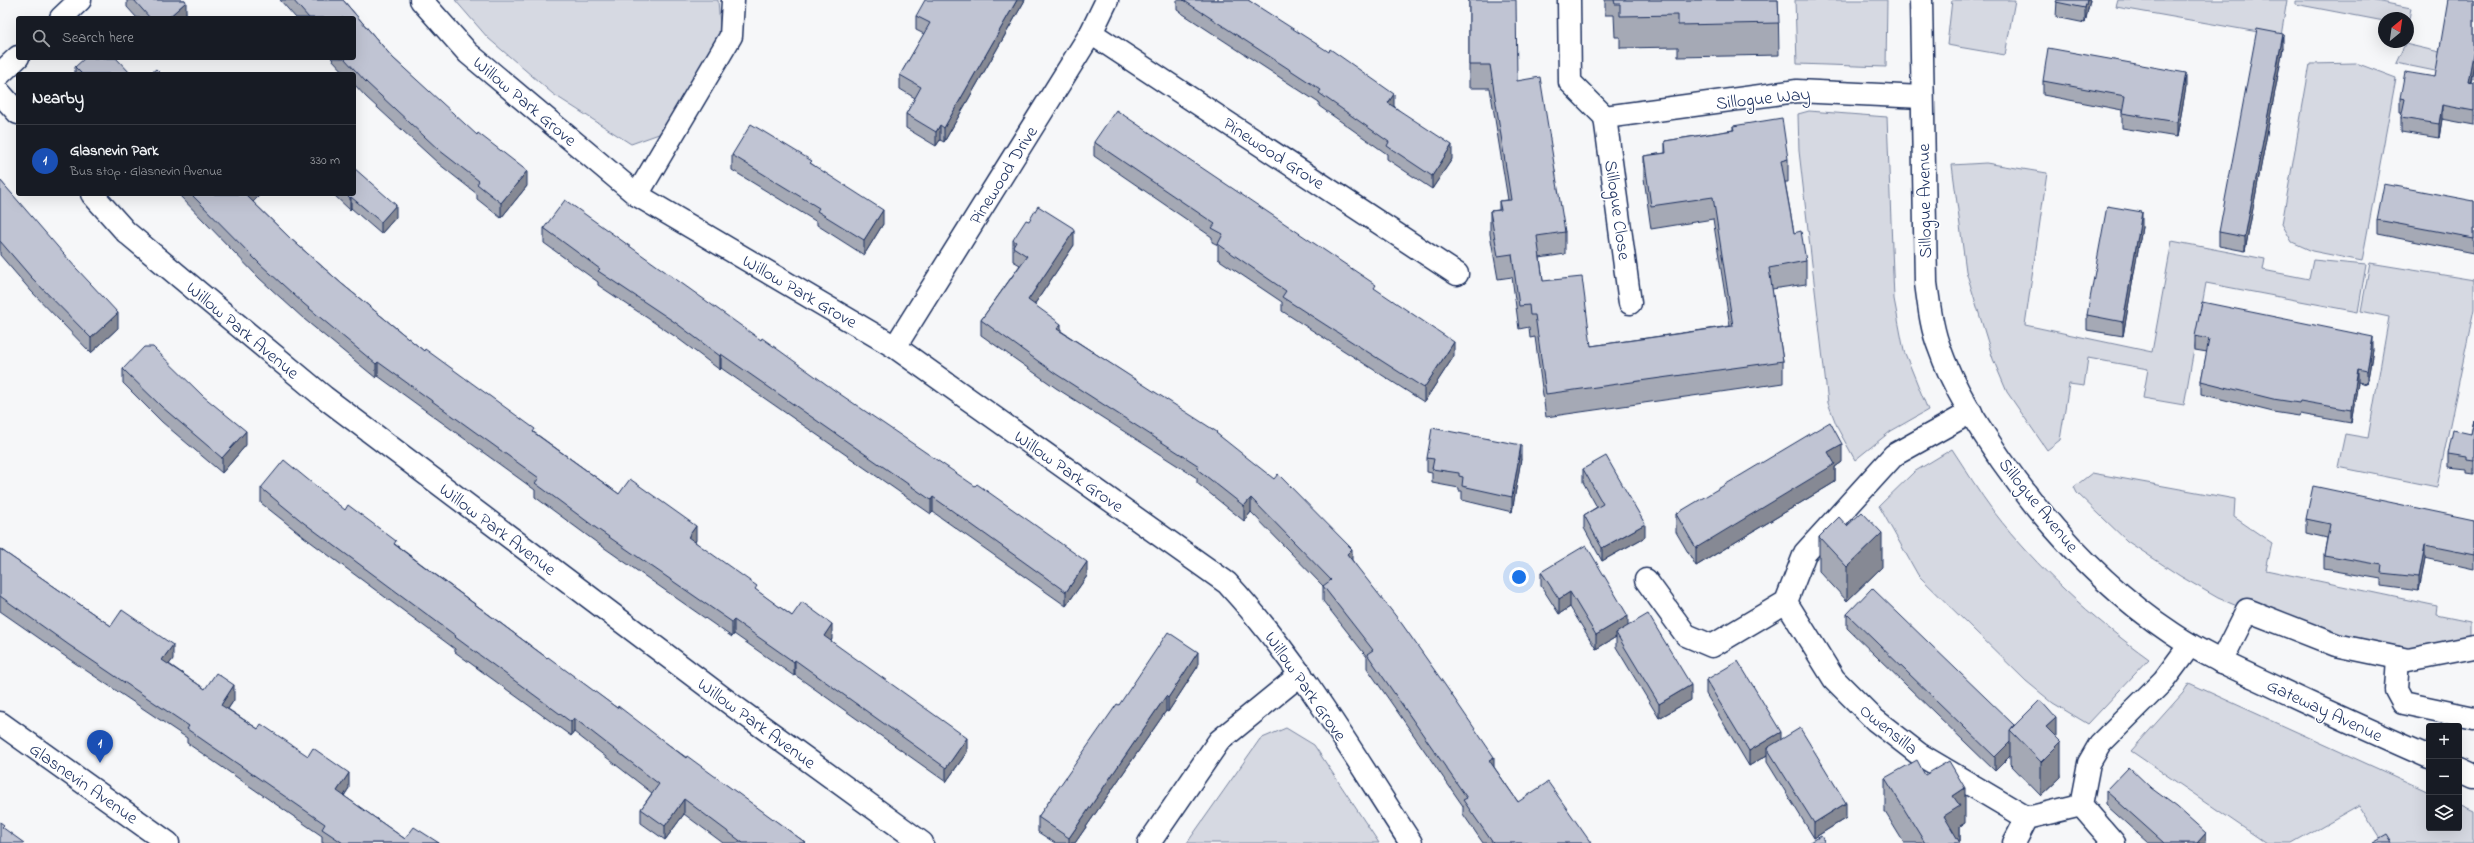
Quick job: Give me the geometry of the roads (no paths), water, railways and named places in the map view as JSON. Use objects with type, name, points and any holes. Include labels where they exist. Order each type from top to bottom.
[{"type":"street","points":[[63,16],[80,0]]},
{"type":"street","name":"Willow Park Grove","points":[[421,0],[468,53],[637,195],[895,347],[1227,583],[1253,611],[1301,674],[1411,843]]},
{"type":"street","points":[[637,195],[731,36],[733,0]]},
{"type":"street","name":"Pinewood Drive","points":[[895,347],[1091,33],[1107,0]]},
{"type":"street","points":[[1569,0],[1570,82],[1605,117]]},
{"type":"street","name":"Sillogue Avenue","points":[[1921,0],[1926,283],[1931,315],[1939,347],[1984,435],[2026,495],[2065,541],[2108,583],[2138,608],[2190,645],[2221,662]]},
{"type":"street","name":"Pinewood Grove","points":[[1091,33],[1457,274]]},
{"type":"street","points":[[0,74],[16,59]]},
{"type":"street","name":"Sillogue Way","points":[[1605,117],[1797,91],[1922,97]]},
{"type":"street","points":[[0,93],[16,111]]},
{"type":"street","name":"Sillogue Close","points":[[1605,117],[1630,303]]},
{"type":"street","name":"Willow Park Avenue","points":[[94,196],[126,232],[324,397],[735,707],[922,843]]},
{"type":"street","points":[[1646,580],[1686,635],[1712,646],[1786,602],[1805,553],[1894,455],[1971,412]]},
{"type":"street","name":"Owensilla","points":[[1786,602],[1834,679],[1875,720],[1919,754],[2027,818]]},
{"type":"street","points":[[2221,662],[2247,610],[2336,645],[2408,660],[2474,647]]},
{"type":"street","points":[[2081,805],[2089,763],[2100,744],[2164,680],[2190,645]]},
{"type":"street","points":[[2398,658],[2396,690],[2403,703],[2474,718]]},
{"type":"street","name":"Gateway Avenue","points":[[2221,662],[2426,756]]},
{"type":"street","points":[[1149,843],[1219,741],[1301,674]]},
{"type":"street","name":"Glasnevin Avenue","points":[[0,723],[168,843]]},
{"type":"street","points":[[2462,771],[2474,777]]},
{"type":"street","points":[[2014,843],[2027,818],[2081,805]]},
{"type":"street","points":[[2081,805],[2114,843]]},
{"type":"place","name":"Glasnevin Park","points":[[100,763]]}]
